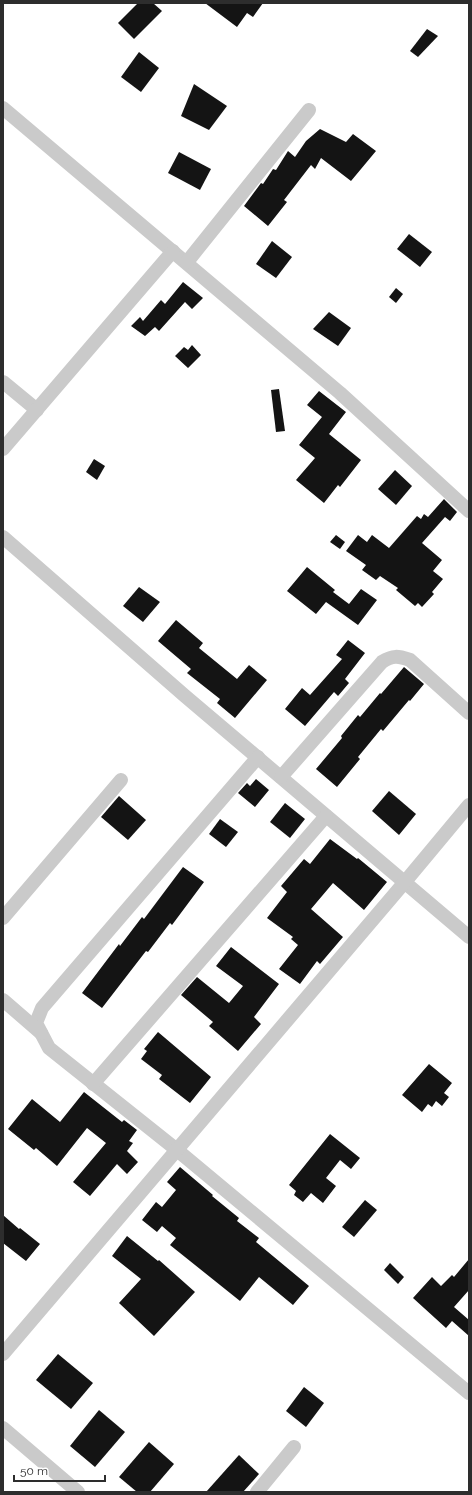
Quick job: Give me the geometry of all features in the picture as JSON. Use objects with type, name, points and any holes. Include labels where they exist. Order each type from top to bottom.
[{"type":"street","points":[[3,108],[187,262],[340,393],[469,511]]},
{"type":"street","points":[[187,262],[309,110]]},
{"type":"street","points":[[3,449],[173,251]]},
{"type":"street","points":[[3,382],[37,410]]},
{"type":"street","points":[[3,537],[326,816],[469,937]]},
{"type":"street","points":[[281,777],[382,662],[390,657],[399,656],[410,660],[469,713]]},
{"type":"street","points":[[258,757],[42,1008],[36,1023],[49,1048],[178,1150],[469,1393]]},
{"type":"street","points":[[3,918],[121,780]]},
{"type":"street","points":[[3,1354],[178,1150],[469,805]]},
{"type":"street","points":[[93,1084],[326,816]]},
{"type":"street","points":[[3,1000],[41,1034]]},
{"type":"street","points":[[3,1428],[78,1492]]},
{"type":"street","points":[[257,1492],[294,1447]]},
{"type":"building","points":[[138,3],[153,3],[162,11],[134,39],[118,23]]},
{"type":"building","points":[[205,3],[263,3],[253,17],[247,13],[237,27]]},
{"type":"building","points":[[427,29],[438,36],[418,57],[410,51]]},
{"type":"building","points":[[139,52],[159,68],[141,92],[121,77]]},
{"type":"building","points":[[194,84],[227,106],[209,130],[181,116]]},
{"type":"building","points":[[320,129],[346,142],[353,134],[376,151],[351,181],[321,158],[315,169],[311,165],[284,200],[287,202],[268,226],[244,206],[261,183],[263,184],[273,169],[276,170],[288,151],[295,157],[306,141]]},
{"type":"building","points":[[179,152],[211,169],[200,190],[168,173]]},
{"type":"building","points":[[409,234],[432,252],[420,267],[397,249]]},
{"type":"building","points":[[272,241],[292,257],[276,278],[256,264]]},
{"type":"building","points":[[183,282],[203,298],[192,309],[185,302],[159,331],[155,327],[145,336],[131,326],[140,317],[143,321],[161,300],[165,304]]},
{"type":"building","points":[[396,288],[403,294],[396,303],[389,297]]},
{"type":"building","points":[[329,312],[351,328],[338,346],[313,329]]},
{"type":"building","points":[[192,345],[201,355],[188,368],[175,356],[184,347],[188,350]]},
{"type":"building","points":[[279,389],[285,431],[276,432],[271,390]]},
{"type":"building","points":[[319,391],[346,412],[329,434],[361,460],[340,487],[338,485],[324,503],[296,480],[315,458],[299,445],[322,417],[307,405]]},
{"type":"building","points":[[94,459],[105,466],[97,480],[86,472]]},
{"type":"building","points":[[395,470],[412,486],[396,505],[378,489]]},
{"type":"building","points":[[444,499],[457,512],[450,521],[445,517],[422,543],[442,560],[433,571],[443,579],[432,592],[434,594],[422,607],[418,603],[415,606],[396,590],[398,588],[380,576],[376,580],[362,570],[366,565],[346,551],[358,535],[367,542],[372,535],[389,548],[417,516],[421,519],[424,514],[428,517]]},
{"type":"building","points":[[336,535],[345,542],[340,549],[330,542]]},
{"type":"building","points":[[307,567],[335,590],[333,592],[349,604],[361,589],[377,600],[358,625],[326,602],[316,614],[287,591]]},
{"type":"building","points":[[139,587],[160,602],[143,622],[123,606]]},
{"type":"building","points":[[176,620],[203,643],[199,648],[237,679],[249,665],[267,680],[235,718],[217,703],[220,699],[187,673],[191,669],[158,641]]},
{"type":"building","points":[[348,640],[365,653],[345,679],[349,683],[338,696],[334,692],[305,726],[285,709],[302,688],[310,695],[342,659],[336,655]]},
{"type":"building","points":[[404,667],[424,684],[383,731],[381,729],[358,757],[360,759],[337,787],[316,769],[342,738],[341,736],[358,715],[360,717]]},
{"type":"building","points":[[256,779],[269,790],[255,807],[238,793],[247,783],[250,786]]},
{"type":"building","points":[[389,791],[416,814],[399,835],[372,811]]},
{"type":"building","points":[[119,796],[146,820],[128,840],[101,817]]},
{"type":"building","points":[[285,803],[305,819],[290,838],[270,822]]},
{"type":"building","points":[[220,819],[238,832],[226,847],[209,834]]},
{"type":"building","points":[[330,839],[357,859],[358,858],[387,882],[364,910],[333,883],[311,909],[343,937],[320,964],[317,961],[300,984],[279,969],[298,945],[291,939],[293,937],[267,918],[287,892],[281,886],[304,859],[310,864]]},
{"type":"building","points":[[183,867],[204,882],[172,925],[170,923],[148,952],[146,951],[102,1008],[82,993],[119,944],[120,946],[142,917],[144,919]]},
{"type":"building","points":[[231,947],[279,984],[254,1017],[261,1024],[238,1051],[209,1026],[213,1022],[181,995],[197,977],[229,1003],[243,986],[216,966]]},
{"type":"building","points":[[158,1032],[211,1077],[190,1103],[159,1079],[162,1075],[141,1059],[147,1051],[144,1049]]},
{"type":"building","points":[[429,1064],[452,1083],[444,1093],[449,1097],[442,1106],[436,1101],[432,1107],[428,1104],[422,1112],[402,1095]]},
{"type":"building","points":[[84,1092],[122,1122],[124,1120],[137,1130],[129,1141],[133,1143],[127,1151],[138,1162],[127,1174],[117,1164],[90,1196],[73,1182],[106,1143],[87,1128],[57,1166],[36,1148],[34,1150],[8,1129],[32,1099],[60,1122]]},
{"type":"building","points":[[330,1134],[360,1158],[351,1169],[340,1160],[326,1178],[336,1186],[323,1203],[311,1193],[303,1202],[294,1195],[296,1191],[289,1185]]},
{"type":"building","points":[[180,1167],[239,1218],[237,1221],[259,1238],[256,1242],[309,1286],[293,1305],[259,1277],[240,1301],[170,1245],[176,1238],[162,1226],[157,1232],[142,1220],[156,1202],[162,1207],[176,1190],[167,1182]]},
{"type":"building","points":[[365,1200],[377,1210],[354,1237],[342,1227]]},
{"type":"building","points":[[3,1215],[40,1244],[26,1261],[3,1243]]},
{"type":"building","points":[[127,1236],[158,1261],[159,1260],[195,1292],[154,1336],[119,1303],[141,1279],[112,1256]]},
{"type":"building","points":[[469,1259],[469,1290],[454,1307],[469,1320],[469,1336],[452,1321],[446,1328],[413,1298],[432,1277],[441,1286],[452,1275],[454,1277]]},
{"type":"building","points":[[390,1263],[404,1277],[398,1284],[384,1270]]},
{"type":"building","points":[[58,1354],[93,1383],[71,1409],[36,1380]]},
{"type":"building","points":[[304,1387],[324,1403],[306,1427],[286,1411]]},
{"type":"building","points":[[99,1410],[125,1432],[95,1467],[70,1446]]},
{"type":"building","points":[[149,1442],[174,1464],[150,1492],[137,1492],[119,1477]]},
{"type":"building","points":[[239,1455],[259,1474],[243,1492],[206,1492]]}]
